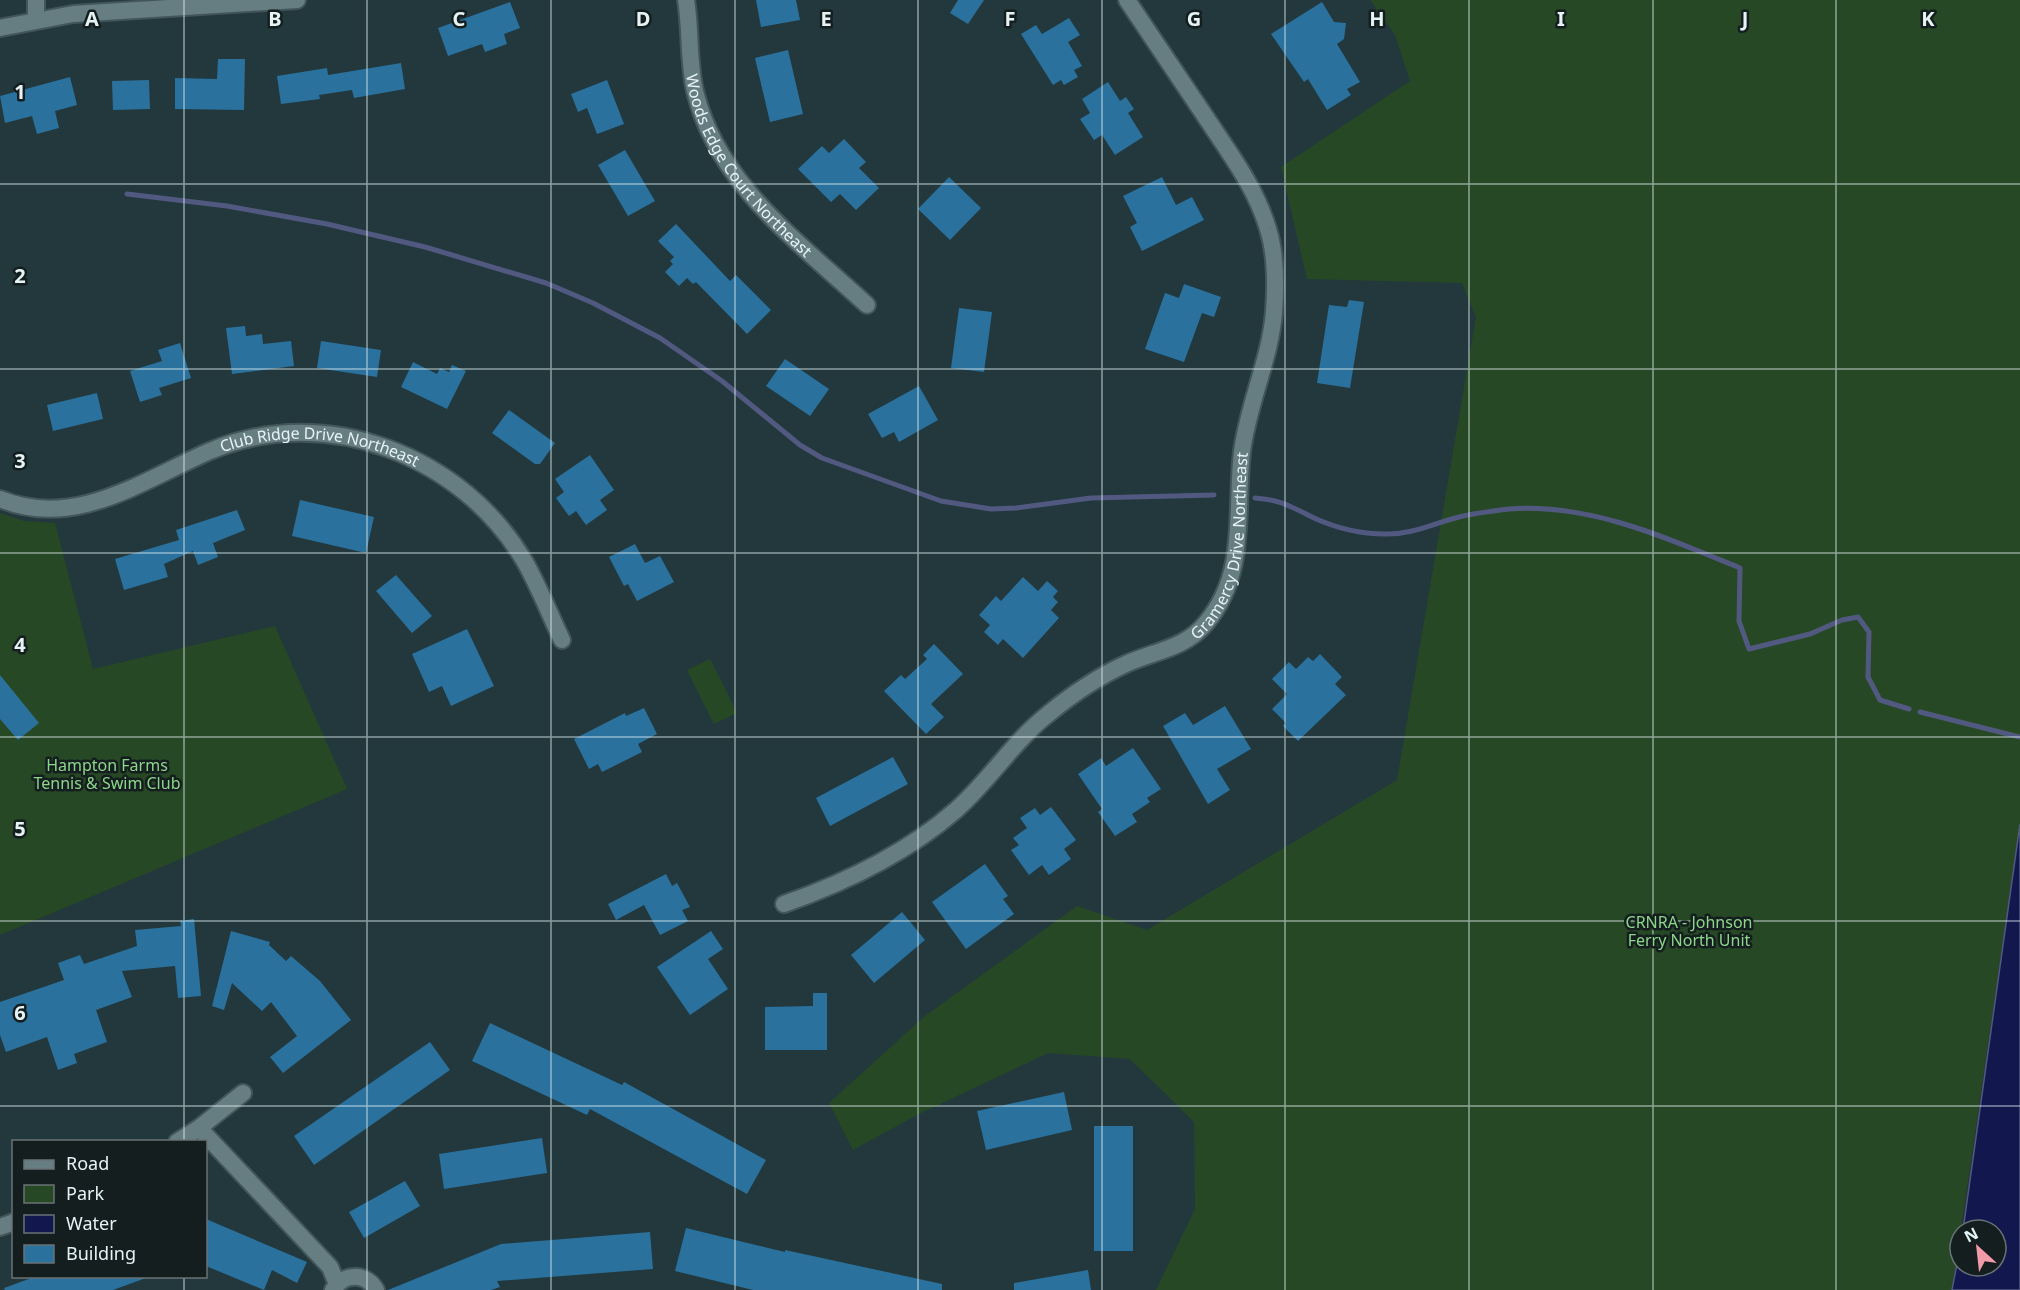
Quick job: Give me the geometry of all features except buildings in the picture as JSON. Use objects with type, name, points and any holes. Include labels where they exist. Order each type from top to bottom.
[{"type":"street","points":[[36,0],[36,19]]},
{"type":"street","points":[[0,28],[36,19],[98,12],[297,0]]},
{"type":"street","name":"Woods Edge Court Northeast","points":[[686,0],[695,90],[701,112],[718,151],[746,190],[763,208],[867,305]]},
{"type":"street","name":"Gramercy Drive Northeast","points":[[784,904],[852,875],[922,837],[957,809],[1043,717],[1065,700],[1129,663],[1169,650],[1188,639],[1205,625],[1221,602],[1233,576],[1238,552],[1245,432],[1266,363],[1274,316],[1275,293],[1268,229],[1248,182],[1127,0]]},
{"type":"street","name":"Club Ridge Drive Northeast","points":[[0,499],[13,505],[37,507],[84,505],[129,491],[231,443],[303,433],[355,438],[409,456],[453,482],[473,498],[525,562],[562,640]]},
{"type":"street","points":[[180,1140],[243,1093]]},
{"type":"street","points":[[199,1128],[330,1267],[335,1287],[356,1276],[369,1281],[376,1290]]},
{"type":"green space","name":"CRNRA - Johnson Ferry North Unit","points":[[1370,0],[2020,0],[2020,824],[1963,1218],[1948,1218],[1948,1278],[1954,1278],[1952,1290],[1156,1290],[1195,1209],[1194,1122],[1130,1059],[1048,1053],[917,1115],[853,1150],[829,1103],[925,1016],[1077,906],[1147,930],[1397,780],[1476,317],[1462,283],[1307,279],[1281,167],[1410,81],[1395,35]]},
{"type":"green space","name":"Hampton Farms Tennis & Swim Club","points":[[0,513],[24,521],[55,523],[93,669],[275,626],[347,789],[0,935]]},
{"type":"green space","points":[[710,659],[737,713],[714,724],[687,670]]},
{"type":"water","points":[[2020,824],[2020,1290],[1952,1290],[1954,1278],[2008,1278],[2008,1218],[1965,1218]]},
{"type":"waterway","points":[[127,194],[227,206],[327,224],[425,247],[546,283],[593,303],[660,338],[722,381],[800,445],[822,458],[941,501],[991,509],[1091,498],[1214,495]]},
{"type":"waterway","points":[[1255,498],[1280,502],[1322,522],[1357,532],[1376,534],[1404,533],[1450,519],[1509,509],[1569,511],[1628,525],[1740,568],[1739,621],[1749,649],[1810,634],[1842,620],[1858,617],[1869,632],[1868,677],[1880,700],[1909,709]]},
{"type":"waterway","points":[[1920,712],[2020,737]]}]
